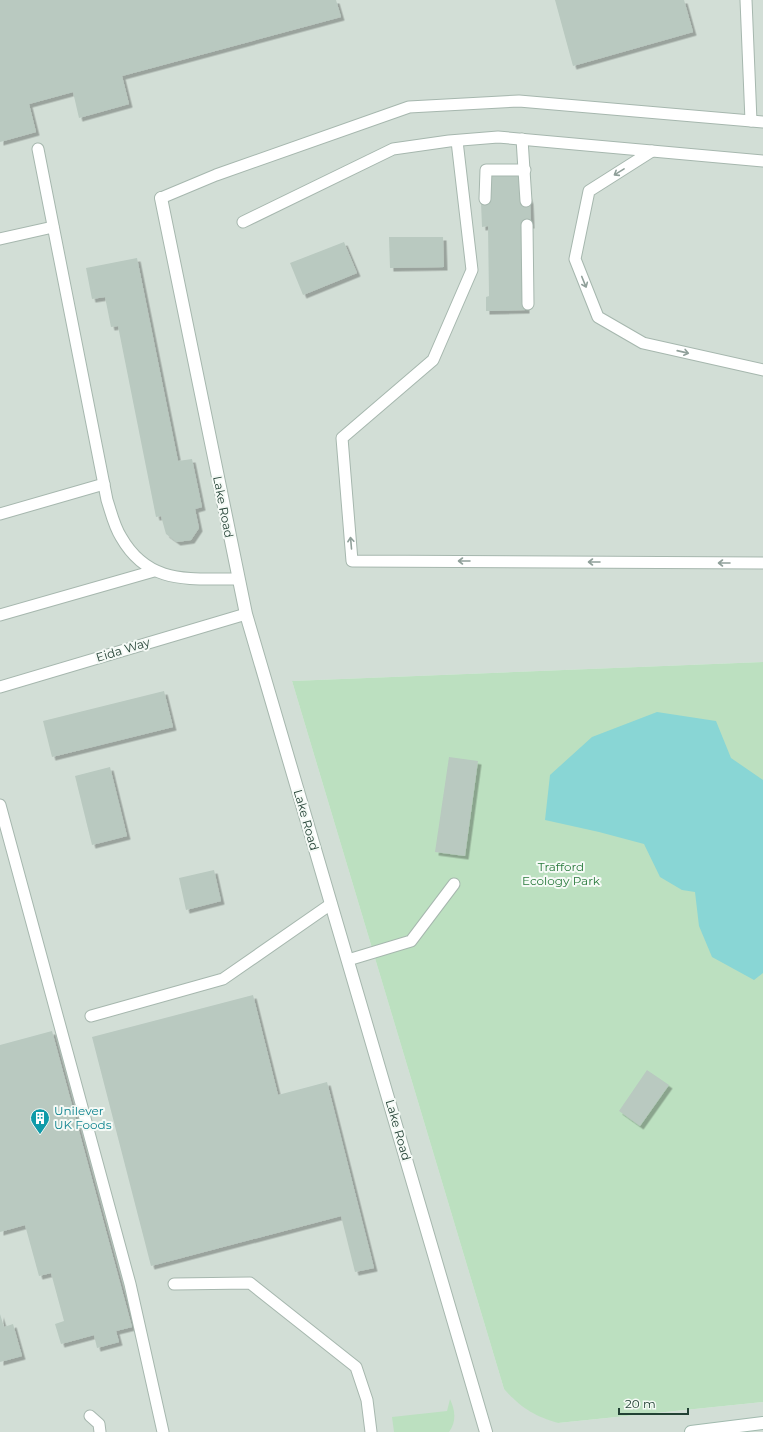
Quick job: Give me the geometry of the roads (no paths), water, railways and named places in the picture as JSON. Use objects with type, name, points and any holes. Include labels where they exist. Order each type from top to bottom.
[{"type":"street","name":"Lake Road","points":[[161,198],[246,614],[486,1432]]},
{"type":"street","points":[[691,1432],[763,1423]]},
{"type":"lane","points":[[746,0],[751,121]]},
{"type":"lane","points":[[161,198],[216,175],[409,107],[519,101],[763,122]]},
{"type":"lane","points":[[243,222],[394,149],[457,140],[498,137],[763,161]]},
{"type":"lane","points":[[522,139],[526,201]]},
{"type":"lane","points":[[457,140],[472,270],[433,360],[342,438],[352,561],[763,563]]},
{"type":"lane","points":[[38,149],[107,500],[120,537],[136,558],[154,571],[176,578],[238,579]]},
{"type":"lane","points":[[652,151],[589,191],[575,259],[598,317],[643,342],[763,370]]},
{"type":"lane","points":[[485,199],[486,170],[525,170]]},
{"type":"lane","points":[[527,225],[528,304]]},
{"type":"lane","points":[[0,239],[53,227]]},
{"type":"lane","points":[[0,514],[104,484]]},
{"type":"lane","points":[[0,615],[154,571]]},
{"type":"lane","name":"Eida Way","points":[[0,687],[246,614]]},
{"type":"lane","points":[[0,805],[130,1284],[163,1432]]},
{"type":"lane","points":[[348,960],[411,941],[454,884]]},
{"type":"lane","points":[[91,1016],[223,979],[331,904]]},
{"type":"lane","points":[[174,1284],[250,1283],[356,1367],[367,1400],[372,1432]]},
{"type":"lane","points":[[90,1416],[99,1424],[100,1432]]},
{"type":"water","points":[[657,712],[716,721],[731,758],[763,780],[763,973],[754,980],[712,957],[699,926],[695,892],[682,890],[660,877],[644,844],[545,820],[550,775],[592,737]]},
{"type":"place","name":"Unilever UK Foods","points":[[40,1135]]},
{"type":"park label","name":"Trafford Ecology Park","points":[[561,874]]}]
